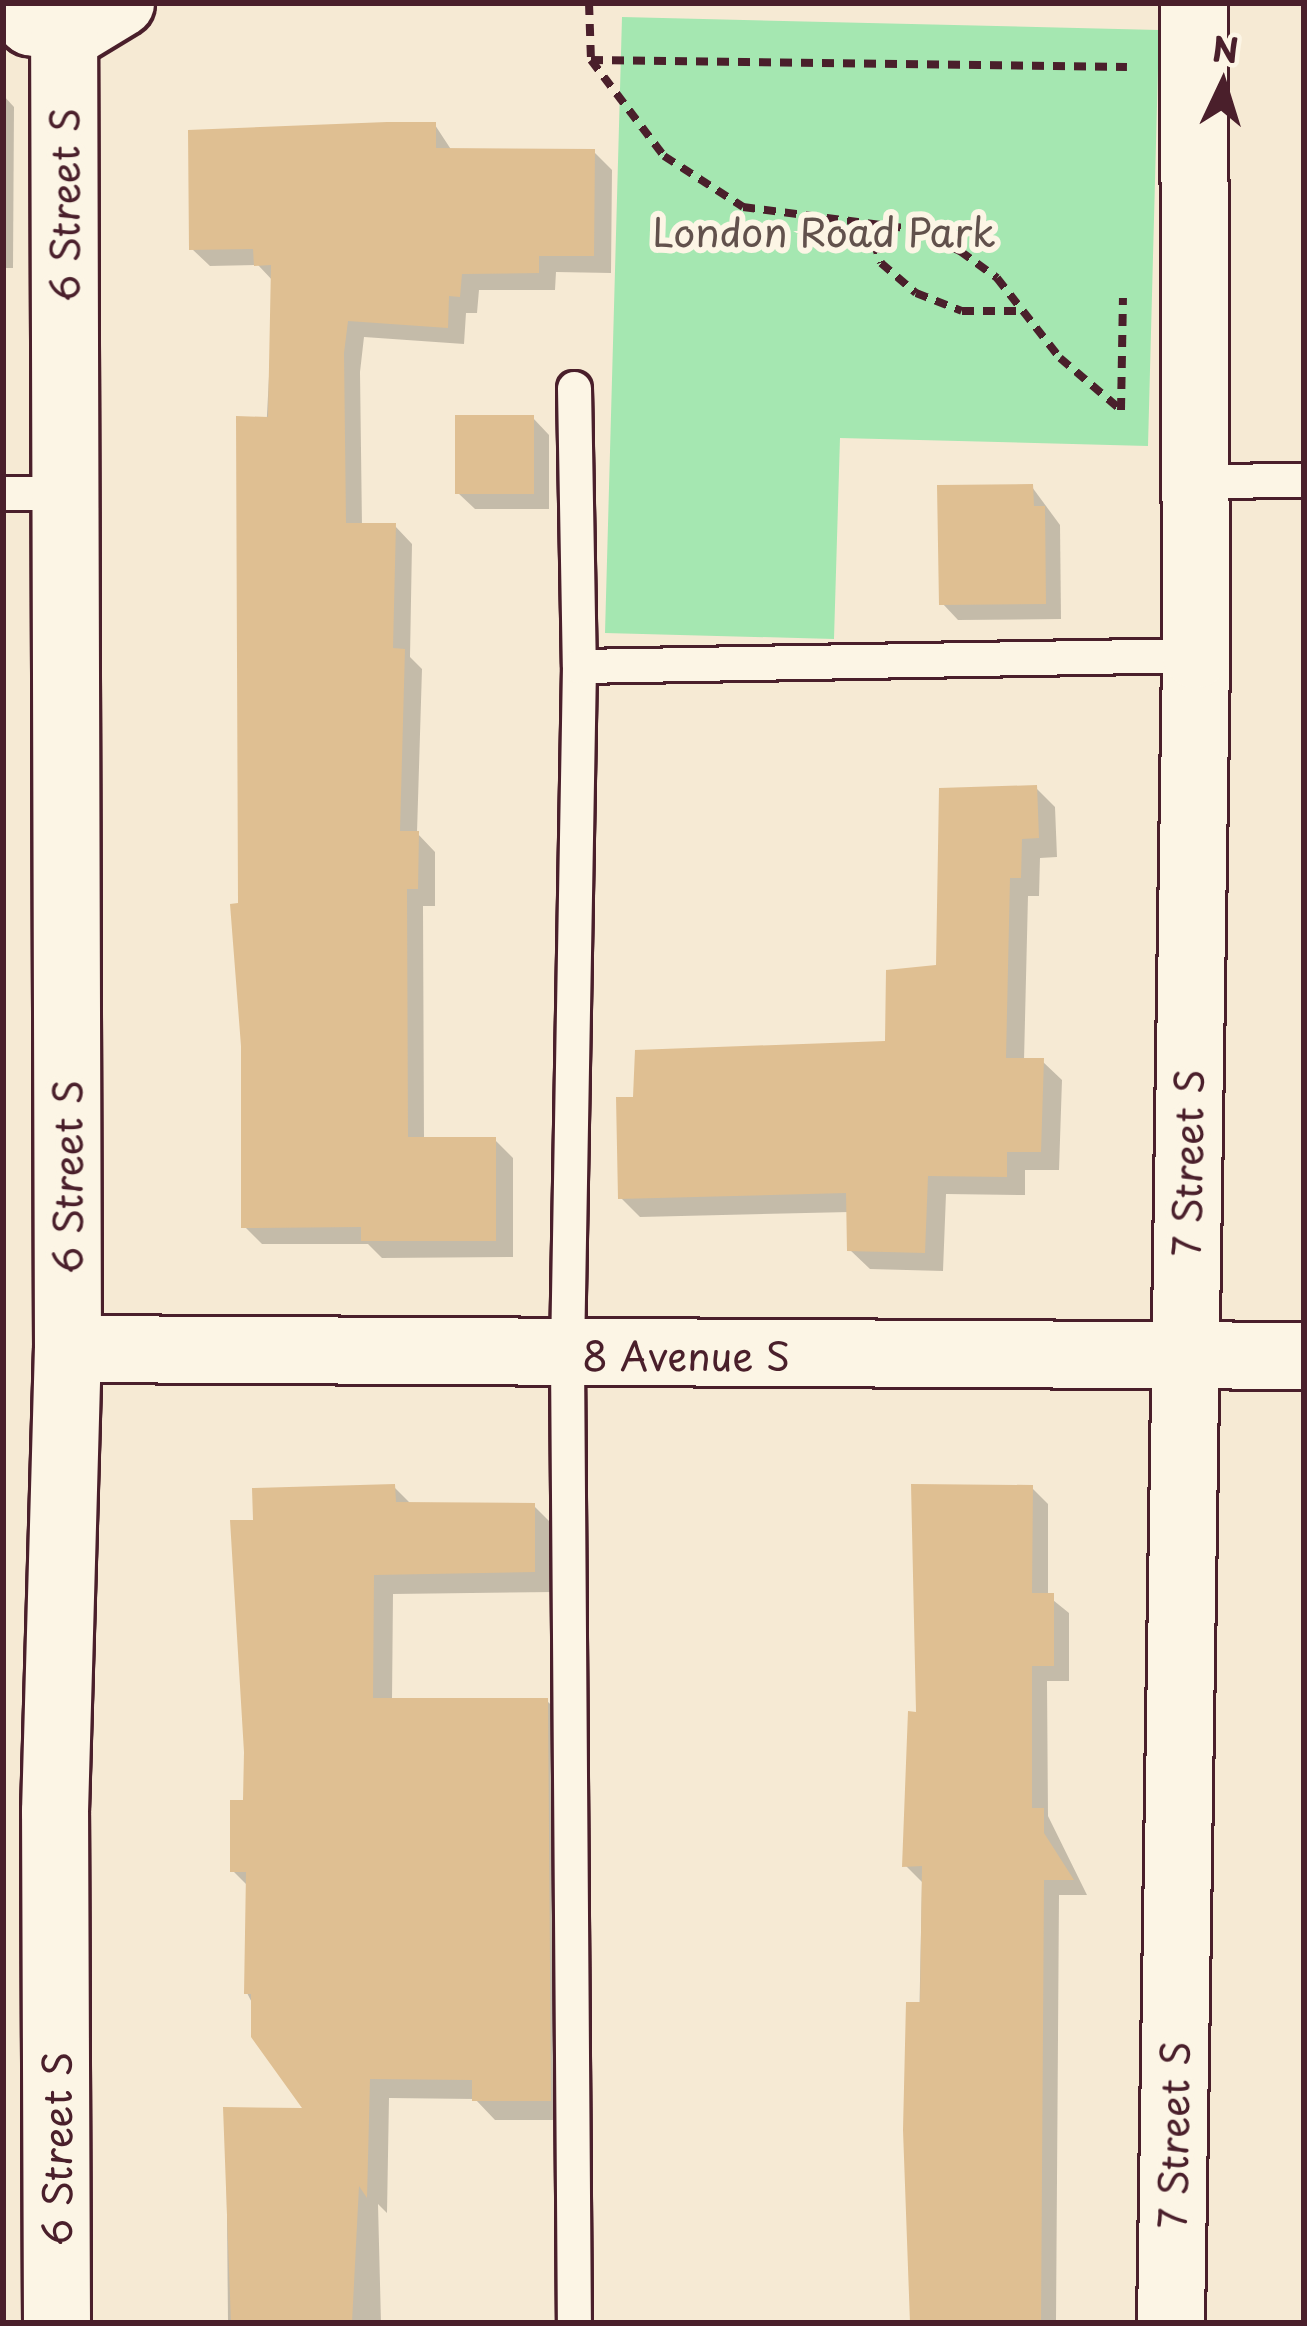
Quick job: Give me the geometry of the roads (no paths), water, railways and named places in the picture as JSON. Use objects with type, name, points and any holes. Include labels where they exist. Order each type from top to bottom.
[{"type":"street","name":"7 Street S","points":[[1171,2323],[1196,656],[1194,3]]},
{"type":"street","name":"6 Street S","points":[[57,2323],[29,1811],[68,1349],[33,493],[65,12]]},
{"type":"street","name":"8 Avenue S","points":[[68,1349],[567,1356],[1304,1356]]},
{"type":"lane","points":[[574,388],[579,666],[567,1356],[574,2323]]},
{"type":"lane","points":[[1197,454],[1304,480]]},
{"type":"lane","points":[[579,666],[1196,656]]},
{"type":"park label","name":"London Road Park","points":[[824,231]]}]
